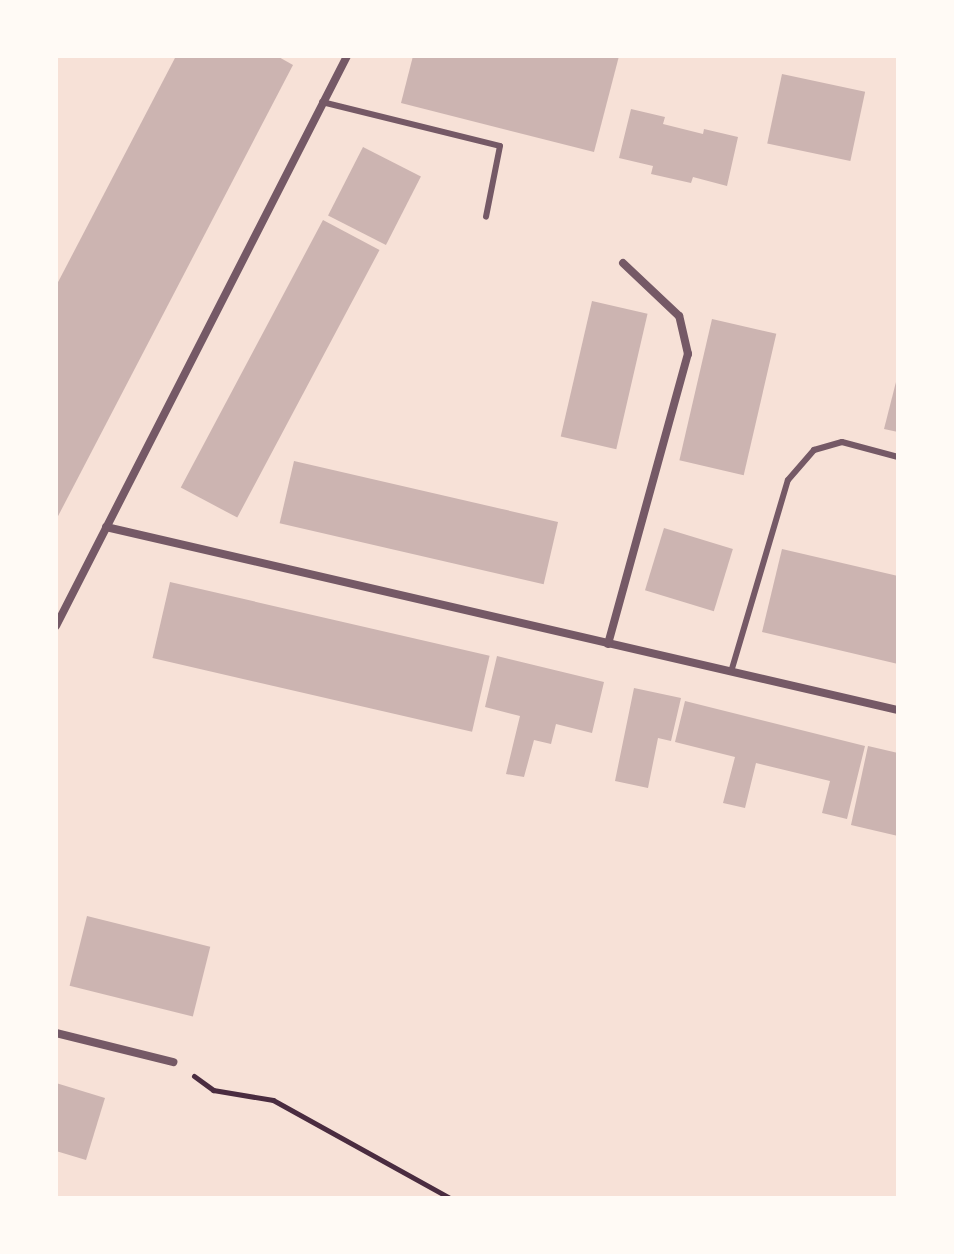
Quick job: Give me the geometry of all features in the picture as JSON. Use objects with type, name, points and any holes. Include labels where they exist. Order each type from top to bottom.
[{"type":"street","points":[[56,626],[347,56]]},
{"type":"street","points":[[608,644],[688,354],[679,316],[623,263]]},
{"type":"street","points":[[106,527],[898,710]]},
{"type":"street","points":[[56,1033],[173,1062]]},
{"type":"lane","points":[[322,102],[500,146],[486,217]]},
{"type":"lane","points":[[731,672],[788,480],[814,450],[842,442],[898,457]]},
{"type":"path","points":[[173,1062],[213,1090],[273,1100],[450,1198]]},
{"type":"building","points":[[176,56],[277,56],[293,65],[56,520],[56,286]]},
{"type":"building","points":[[413,56],[619,56],[594,152],[401,103]]},
{"type":"building","points":[[782,74],[865,92],[850,161],[767,143]]},
{"type":"building","points":[[631,109],[665,117],[663,124],[703,134],[704,129],[738,137],[727,186],[693,177],[691,183],[651,174],[653,166],[619,158]]},
{"type":"building","points":[[363,147],[421,177],[386,245],[328,216]]},
{"type":"building","points":[[323,220],[380,250],[237,518],[181,488]]},
{"type":"building","points":[[592,301],[648,314],[616,449],[561,436]]},
{"type":"building","points":[[712,319],[776,334],[744,475],[679,460]]},
{"type":"building","points":[[898,378],[898,432],[884,429]]},
{"type":"building","points":[[294,461],[558,522],[544,584],[280,523]]},
{"type":"building","points":[[664,528],[733,549],[714,611],[645,590]]},
{"type":"building","points":[[782,549],[898,576],[898,664],[762,632]]},
{"type":"building","points":[[170,582],[490,656],[472,732],[152,658]]},
{"type":"building","points":[[497,656],[604,682],[592,733],[556,724],[551,744],[534,740],[524,777],[506,774],[520,716],[485,707]]},
{"type":"building","points":[[634,688],[681,698],[671,741],[658,738],[648,788],[615,781]]},
{"type":"building","points":[[685,701],[865,746],[847,819],[822,813],[830,781],[756,763],[745,808],[723,803],[735,757],[675,742]]},
{"type":"building","points":[[868,746],[898,753],[898,836],[851,825]]},
{"type":"building","points":[[87,916],[210,947],[193,1017],[70,986]]},
{"type":"building","points":[[56,1083],[105,1098],[86,1160],[56,1151]]}]
